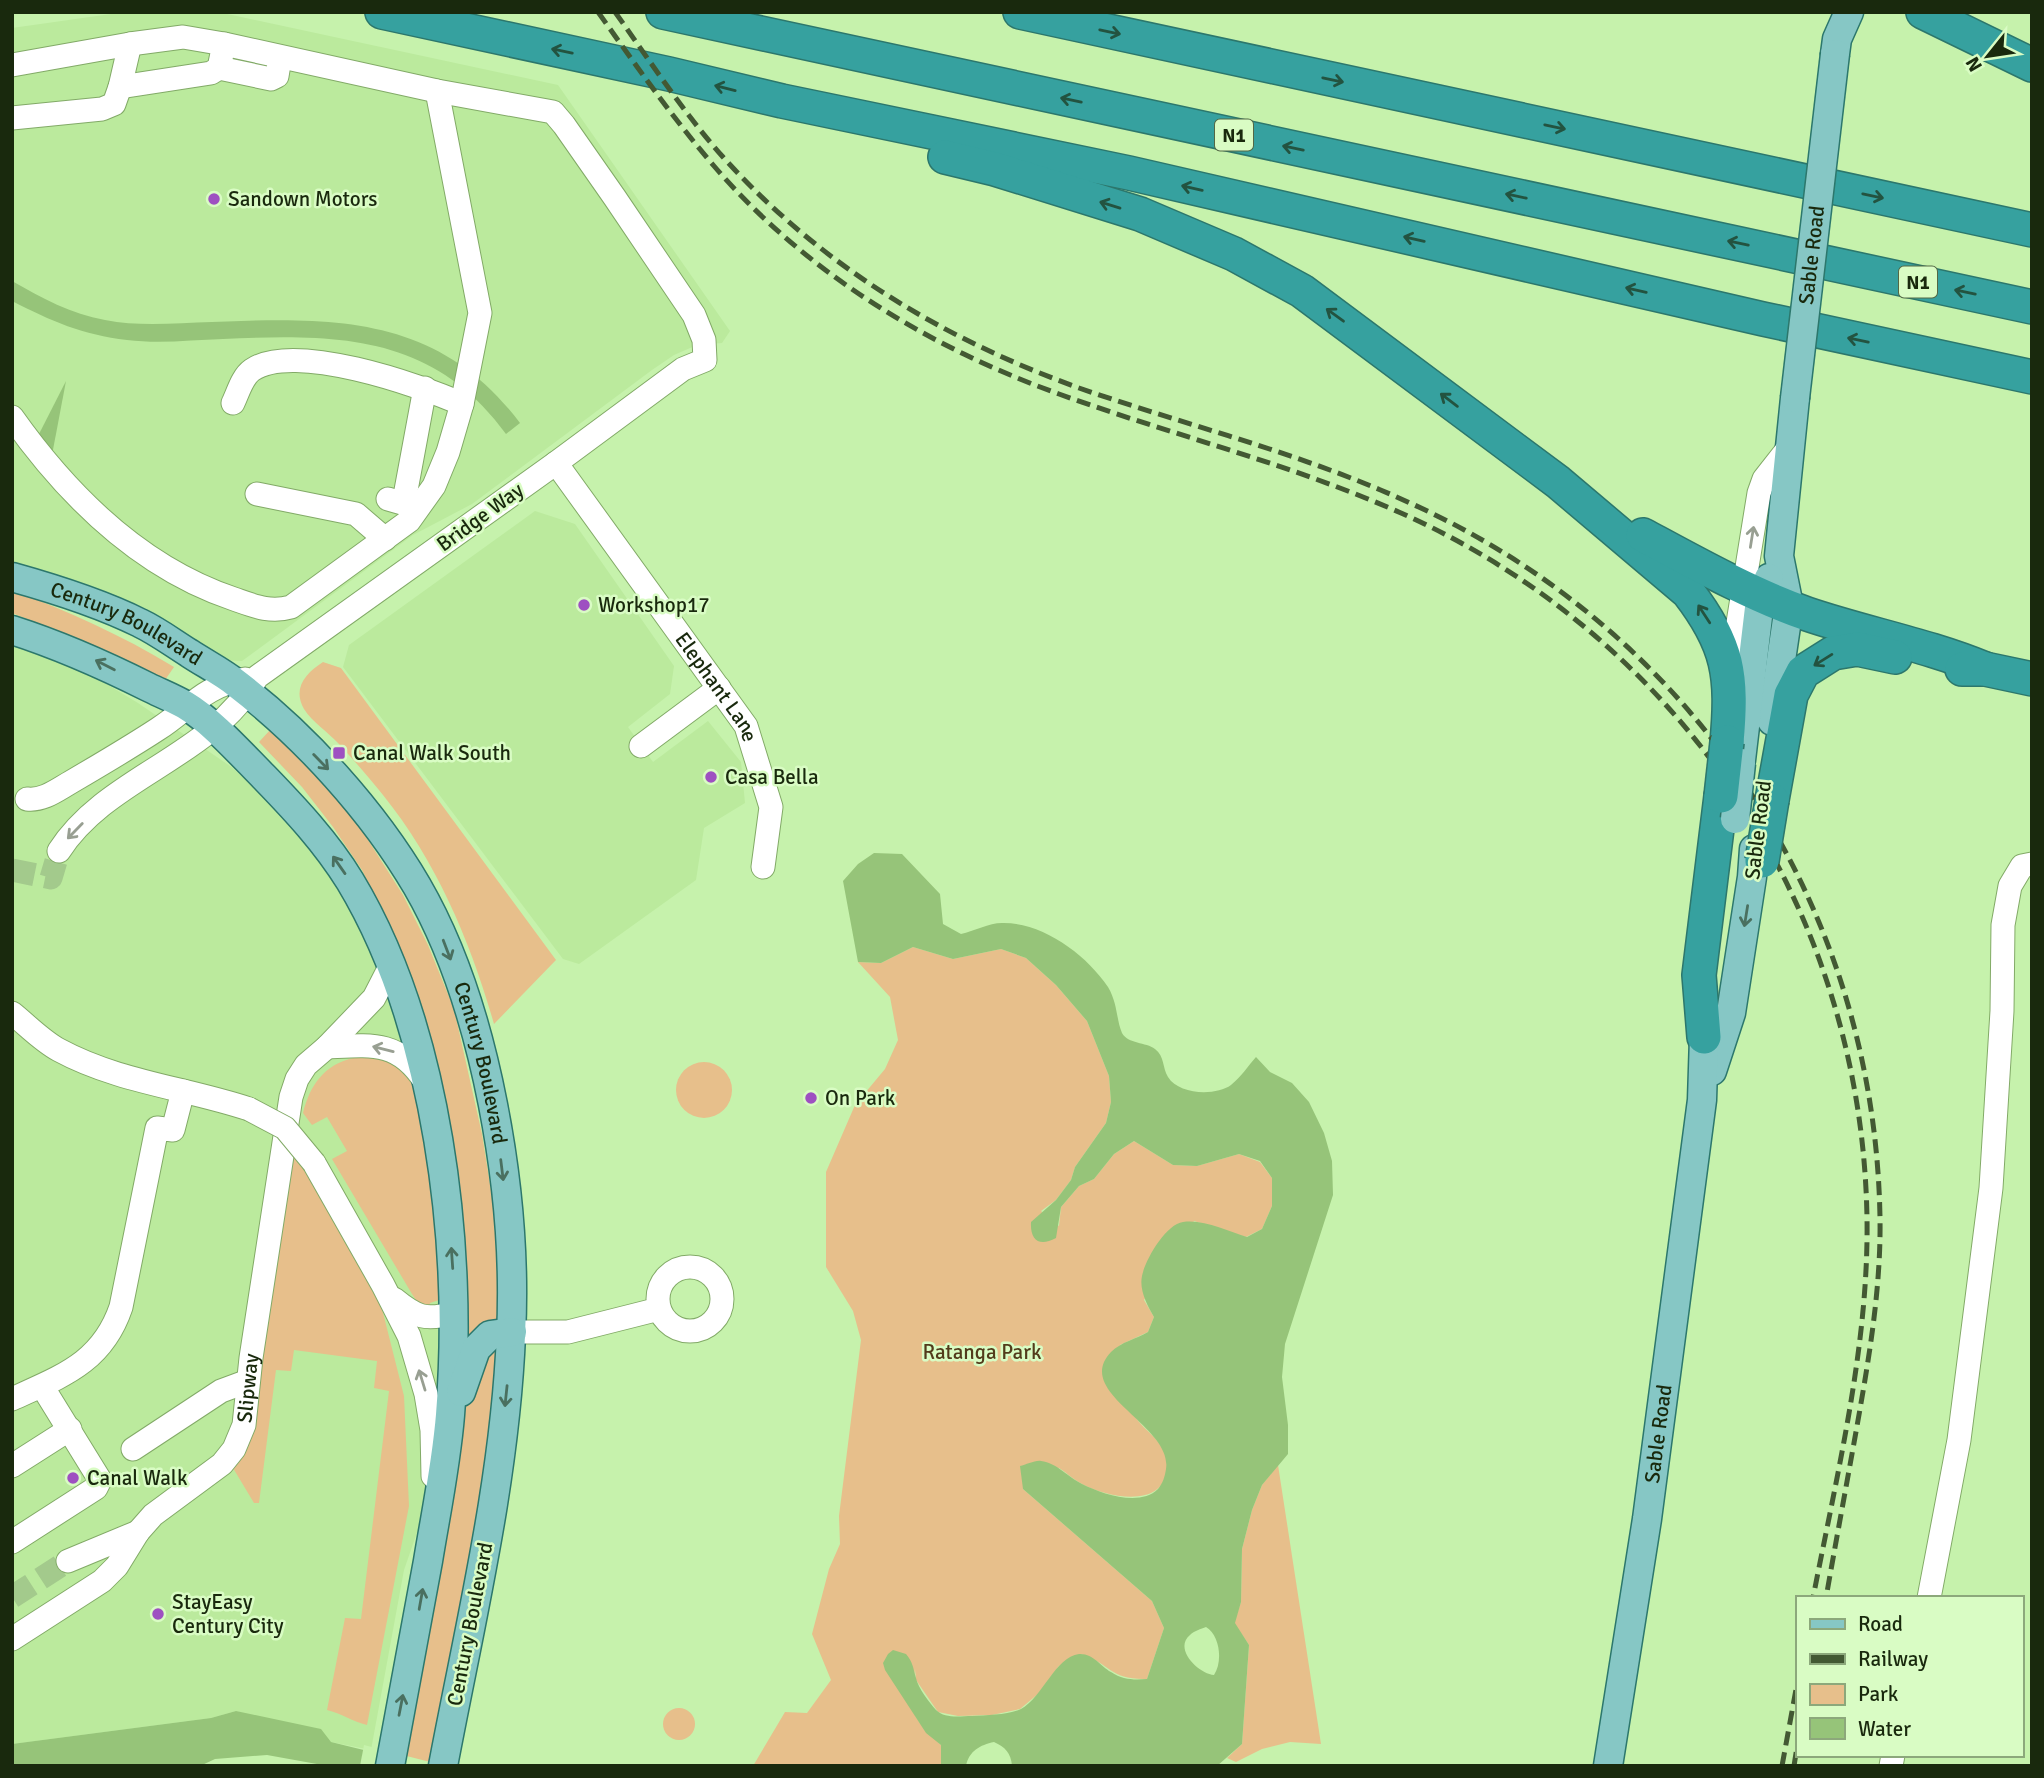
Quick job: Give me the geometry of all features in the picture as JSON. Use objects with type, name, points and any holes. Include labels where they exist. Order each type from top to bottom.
[{"type":"highway","points":[[382,12],[782,101],[1129,173],[1763,319],[2032,377]]},
{"type":"highway","name":"N1","points":[[663,12],[2032,307]]},
{"type":"highway","points":[[1020,12],[2032,230]]},
{"type":"highway","points":[[1923,12],[2032,65]]},
{"type":"highway","points":[[782,101],[839,131],[995,169],[1140,214],[1234,254],[1302,291],[1512,447],[1558,482],[1688,592],[1705,613],[1718,639],[1729,677],[1734,751],[1728,808],[1699,975],[1704,1037]]},
{"type":"highway","points":[[1558,482],[1644,536],[1806,613],[1953,656],[1985,669],[2032,679]]},
{"type":"highway","points":[[1756,862],[1768,794],[1791,695],[1803,672],[1833,653],[1857,649],[1952,668],[1985,669]]},
{"type":"main road","name":"Sable Road","points":[[1734,751],[1764,595],[1779,556],[1834,35],[1849,12]]},
{"type":"main road","name":"Century Boulevard","points":[[12,578],[46,586],[141,624],[246,683],[326,766],[359,805],[417,886],[443,940],[465,998],[487,1077],[498,1133],[512,1276],[512,1332],[497,1479],[444,1760]]},
{"type":"main road","name":"Sable Road","points":[[1764,595],[1768,794]]},
{"type":"main road","name":"Century Boulevard","points":[[12,631],[87,656],[186,706],[213,728],[319,837],[348,878],[374,923],[392,963],[426,1083],[438,1142],[447,1202],[454,1313],[451,1412],[444,1476],[392,1755]]},
{"type":"main road","name":"Sable Road","points":[[1702,1100],[1731,1013],[1756,862]]},
{"type":"main road","name":"Sable Road","points":[[1608,1766],[1649,1506],[1702,1100],[1704,1037]]},
{"type":"main road","points":[[444,1476],[454,1439],[460,1395],[476,1349],[490,1335],[512,1332]]},
{"type":"lane","points":[[12,65],[173,37],[225,44],[437,91],[480,313],[449,452],[434,486],[409,521],[291,607],[277,611],[265,610],[201,588],[143,553],[67,486],[44,462],[12,417]]},
{"type":"lane","points":[[12,118],[110,106],[114,103],[120,87],[130,44]]},
{"type":"lane","points":[[120,87],[211,74],[219,68],[225,44]]},
{"type":"lane","points":[[219,68],[271,79],[276,76],[280,58]]},
{"type":"lane","name":"Bridge Way","points":[[246,683],[556,463],[683,369],[705,360],[704,340],[694,315],[564,125],[552,112],[437,91]]},
{"type":"lane","points":[[233,403],[249,373],[272,361],[306,361],[354,369],[463,396]]},
{"type":"lane","points":[[388,499],[402,503],[404,501],[425,388]]},
{"type":"lane","points":[[1729,677],[1764,595],[1759,493],[1765,479],[1790,446]]},
{"type":"lane","name":"Elephant Lane","points":[[556,463],[746,726],[771,807],[763,867]]},
{"type":"lane","points":[[257,495],[356,514],[384,539]]},
{"type":"lane","points":[[27,799],[36,800],[48,795],[95,768],[161,727],[209,690],[246,683]]},
{"type":"lane","points":[[59,852],[69,835],[114,797],[213,728],[246,683]]},
{"type":"lane","points":[[641,746],[719,688]]},
{"type":"lane","points":[[95,768],[114,797]]},
{"type":"lane","points":[[1929,1596],[1959,1440],[1990,1202],[2002,1012],[2003,925],[2010,886],[2022,866],[2032,863]]},
{"type":"lane","name":"Slipway","points":[[12,1639],[102,1581],[117,1566],[138,1532],[153,1515],[227,1460],[239,1439],[244,1425],[248,1381],[291,1097],[297,1079],[306,1065],[374,998],[392,963]]},
{"type":"lane","points":[[12,1013],[58,1049],[111,1072],[249,1109],[285,1128],[300,1144],[314,1163],[410,1336],[426,1394],[432,1430],[435,1521]]},
{"type":"lane","points":[[327,1047],[365,1045],[387,1049],[408,1059],[426,1083]]},
{"type":"lane","points":[[12,1399],[42,1386],[87,1359],[100,1348],[114,1326],[121,1307],[157,1132],[173,1130],[183,1091]]},
{"type":"lane","points":[[386,1290],[416,1316],[432,1317],[454,1313]]},
{"type":"lane","points":[[512,1332],[568,1332],[659,1309]]},
{"type":"lane","points":[[133,1449],[221,1391],[248,1381]]},
{"type":"lane","points":[[12,1542],[99,1485],[99,1476],[42,1386]]},
{"type":"lane","points":[[12,1466],[70,1429]]},
{"type":"lane","points":[[68,1561],[138,1532]]},
{"type":"shaded area","points":[[125,12],[218,12],[558,85],[730,331],[722,343],[697,345],[674,355],[472,504],[413,535],[242,661],[221,660],[12,567],[12,28]]},
{"type":"shaded area","points":[[535,511],[575,524],[674,666],[670,694],[628,727],[653,762],[708,721],[741,762],[745,803],[704,828],[696,880],[579,964],[563,959],[343,667],[349,645]]},
{"type":"shaded area","points":[[12,642],[65,659],[138,703],[230,766],[306,845],[340,886],[372,933],[405,1046],[445,1322],[430,1495],[404,1570],[371,1750],[331,1742],[236,1711],[211,1718],[12,1744]]},
{"type":"green space","points":[[12,590],[95,625],[174,667],[165,680],[12,613]]},
{"type":"green space","points":[[323,662],[341,668],[556,960],[494,1024],[463,934],[420,848],[383,795],[304,709],[300,688],[306,676]]},
{"type":"green space","points":[[271,729],[319,772],[351,813],[403,895],[428,945],[454,1009],[482,1134],[493,1203],[498,1280],[496,1417],[434,1766],[402,1766],[457,1478],[464,1413],[467,1342],[394,937],[362,870],[333,827],[302,787],[259,742]]},
{"type":"green space","name":"Ratanga Park","points":[[913,947],[953,959],[1001,949],[1026,958],[1056,985],[1087,1021],[1109,1076],[1111,1102],[1106,1123],[1075,1167],[1071,1180],[1056,1200],[1041,1211],[1059,1226],[1061,1207],[1079,1186],[1094,1179],[1114,1154],[1134,1141],[1173,1165],[1197,1166],[1239,1154],[1260,1162],[1272,1178],[1272,1206],[1262,1229],[1246,1237],[1194,1221],[1144,1300],[1154,1317],[1148,1332],[1120,1345],[1134,1414],[1165,1454],[1165,1478],[1159,1488],[1135,1497],[1121,1496],[1093,1489],[1059,1468],[1023,1489],[1152,1601],[1164,1628],[1147,1679],[1125,1677],[1081,1654],[1059,1666],[1038,1694],[1020,1709],[992,1715],[958,1716],[938,1712],[916,1680],[915,1669],[912,1695],[914,1712],[922,1726],[941,1745],[941,1766],[753,1766],[785,1712],[807,1713],[831,1680],[812,1634],[829,1569],[840,1544],[839,1516],[861,1340],[853,1311],[826,1267],[826,1172],[855,1105],[885,1069],[898,1040],[890,997],[858,962],[881,963]]},
{"type":"green space","points":[[353,1058],[392,1060],[404,1069],[416,1089],[443,1257],[439,1300],[430,1303],[429,1308],[418,1303],[412,1294],[332,1159],[347,1151],[327,1117],[312,1125],[303,1113],[314,1085],[326,1071]]},
{"type":"green space","points":[[704,1062],[715,1064],[724,1070],[730,1079],[730,1101],[724,1110],[715,1116],[704,1118],[693,1116],[684,1110],[678,1101],[676,1090],[678,1079],[684,1070],[693,1064]]},
{"type":"green space","points":[[294,1158],[311,1178],[377,1289],[404,1396],[409,1506],[367,1725],[327,1710],[345,1618],[361,1619],[389,1391],[374,1388],[377,1361],[294,1350],[291,1371],[276,1370],[259,1503],[254,1503],[230,1463],[248,1438]]},
{"type":"green space","points":[[1278,1465],[1321,1744],[1290,1742],[1262,1749],[1236,1762],[1227,1758],[1242,1744],[1249,1645],[1234,1623],[1241,1602],[1242,1549],[1262,1485]]},
{"type":"green space","points":[[679,1708],[690,1713],[695,1724],[690,1735],[679,1740],[668,1735],[663,1724],[668,1713]]},
{"type":"water","points":[[12,281],[69,310],[118,322],[158,324],[300,320],[342,323],[381,330],[419,342],[455,361],[489,387],[520,423],[506,434],[478,401],[447,376],[414,359],[380,347],[343,340],[305,338],[163,342],[111,338],[68,326],[12,301]]},
{"type":"water","points":[[66,381],[52,455],[39,434]]},
{"type":"water","points":[[874,853],[902,854],[940,894],[943,924],[961,934],[997,923],[1017,924],[1062,942],[1088,963],[1108,987],[1125,1037],[1155,1049],[1173,1083],[1198,1092],[1224,1089],[1238,1079],[1256,1057],[1270,1072],[1292,1083],[1309,1102],[1324,1133],[1332,1161],[1333,1195],[1285,1344],[1282,1377],[1288,1425],[1288,1454],[1262,1485],[1242,1549],[1241,1602],[1235,1623],[1249,1645],[1242,1744],[1217,1766],[1012,1766],[1007,1751],[994,1742],[976,1750],[966,1766],[941,1766],[941,1745],[926,1733],[885,1670],[883,1663],[893,1650],[906,1654],[927,1699],[940,1713],[953,1716],[997,1714],[1021,1709],[1036,1696],[1063,1662],[1079,1654],[1092,1658],[1120,1677],[1147,1679],[1164,1628],[1152,1601],[1023,1489],[1020,1466],[1036,1461],[1047,1462],[1082,1484],[1121,1497],[1141,1497],[1158,1489],[1166,1472],[1164,1453],[1155,1438],[1113,1395],[1104,1381],[1102,1367],[1111,1352],[1148,1332],[1154,1317],[1146,1302],[1141,1281],[1147,1261],[1163,1236],[1176,1224],[1191,1222],[1207,1224],[1247,1237],[1262,1229],[1272,1206],[1272,1178],[1260,1161],[1239,1154],[1197,1166],[1173,1165],[1134,1141],[1114,1154],[1094,1179],[1079,1186],[1061,1207],[1056,1238],[1045,1242],[1037,1240],[1032,1233],[1031,1222],[1056,1200],[1071,1180],[1075,1167],[1106,1123],[1111,1102],[1109,1076],[1087,1021],[1056,985],[1026,958],[1001,949],[953,959],[913,947],[881,963],[858,962],[843,881],[858,864]],"holes":[[[1206,1627],[1211,1631],[1219,1649],[1219,1663],[1214,1675],[1195,1666],[1184,1647],[1193,1632]]]},
{"type":"water","points":[[236,1711],[321,1729],[331,1742],[429,1766],[328,1766],[267,1755],[215,1759],[200,1766],[12,1766],[12,1744],[211,1718]]},
{"type":"pier","points":[[364,1745],[430,1762],[433,1766],[360,1766]]},
{"type":"tunnel","points":[[12,870],[51,878],[59,851]]},
{"type":"tunnel","points":[[12,1597],[68,1561]]},
{"type":"railway","points":[[598,12],[683,129],[714,166],[788,240],[872,302],[916,329],[1010,375],[1359,496],[1401,513],[1501,567],[1591,633],[1670,710],[1737,797],[1791,893],[1831,995],[1857,1104],[1867,1218],[1863,1313],[1850,1409],[1813,1596]]},
{"type":"railway","points":[[615,12],[680,104],[723,157],[800,232],[886,295],[980,346],[1079,388],[1288,455],[1410,503],[1512,558],[1603,625],[1682,703],[1750,792],[1804,888],[1844,993],[1870,1103],[1880,1218],[1877,1290],[1864,1385],[1826,1596]]},
{"type":"railway","points":[[1782,1766],[1796,1689]]},
{"type":"railway","points":[[1794,1766],[1796,1753]]},
{"type":"place","name":"Sandown Motors","points":[[214,199]]},
{"type":"place","name":"Workshop17","points":[[584,605]]},
{"type":"place","name":"Canal Walk South","points":[[339,753]]},
{"type":"place","name":"Casa Bella","points":[[711,777]]},
{"type":"place","name":"On Park","points":[[811,1098]]},
{"type":"place","name":"Canal Walk","points":[[73,1478]]},
{"type":"place","name":"StayEasy Century City","points":[[158,1614]]}]
